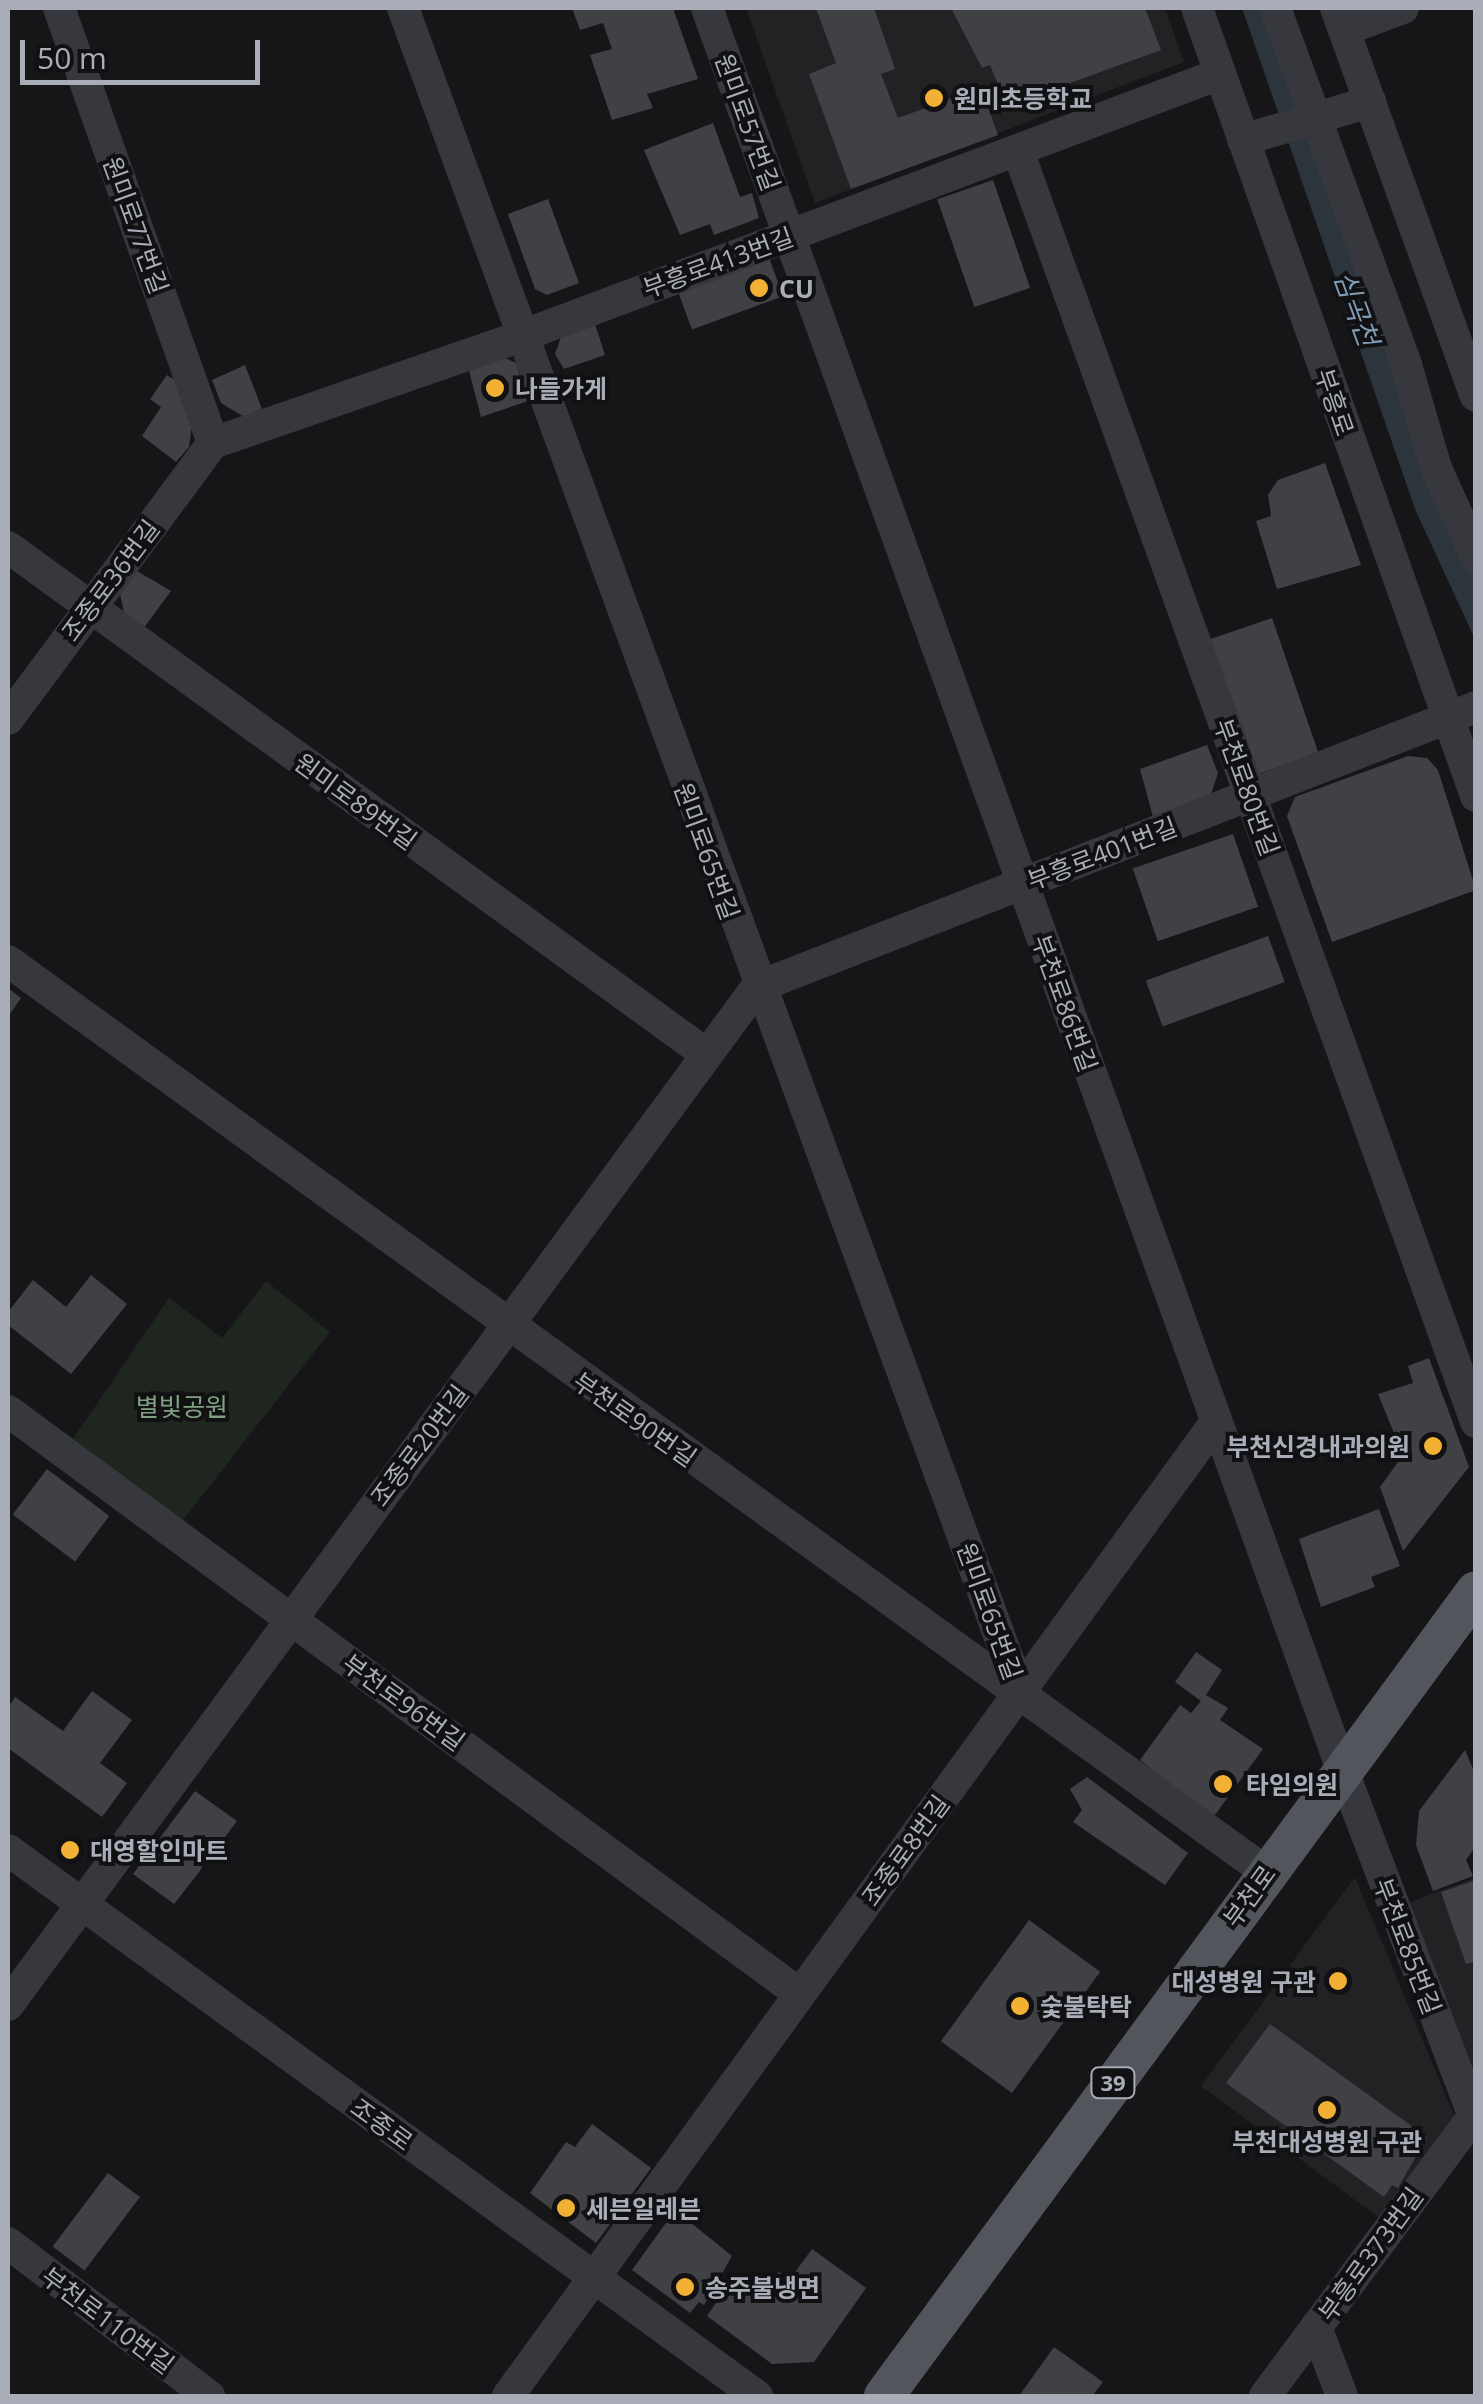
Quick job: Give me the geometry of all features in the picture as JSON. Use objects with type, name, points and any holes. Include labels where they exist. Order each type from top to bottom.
[{"type":"main road","name":"부천로","points":[[884,2396],[1476,1591]]},
{"type":"street","name":"원미로77번길","points":[[58,8],[213,443]]},
{"type":"street","name":"원미로65번길","points":[[402,8],[757,987],[1020,1692]]},
{"type":"street","name":"원미로57번길","points":[[707,8],[789,236]]},
{"type":"street","name":"부흥로","points":[[1196,8],[1220,74],[1254,137],[1461,712],[1476,796]]},
{"type":"street","points":[[1275,8],[1406,365],[1436,468],[1476,557]]},
{"type":"street","points":[[1403,8],[1340,19],[1358,106],[1476,396]]},
{"type":"street","name":"부흥로413번길","points":[[213,443],[519,337],[1220,74]]},
{"type":"street","points":[[1254,137],[1358,106]]},
{"type":"street","name":"부천로80번길","points":[[1018,151],[1476,1422]]},
{"type":"street","name":"부천로86번길","points":[[789,236],[1342,1769]]},
{"type":"street","name":"조종로36번길","points":[[8,718],[213,443]]},
{"type":"street","name":"원미로89번길","points":[[8,547],[706,1054]]},
{"type":"street","name":"부흥로401번길","points":[[757,987],[1461,712]]},
{"type":"street","name":"부천로90번길","points":[[8,961],[507,1328],[1266,1872]]},
{"type":"street","name":"조종로20번길","points":[[8,2005],[289,1618],[757,987]]},
{"type":"street","name":"부천로96번길","points":[[8,1410],[800,1994]]},
{"type":"street","name":"조종로8번길","points":[[508,2396],[1216,1422]]},
{"type":"street","name":"부천로85번길","points":[[1342,1769],[1475,2116]]},
{"type":"street","name":"조종로","points":[[8,1850],[757,2396]]},
{"type":"street","name":"부흥로373번길","points":[[1265,2396],[1475,2116]]},
{"type":"street","name":"부천로110번길","points":[[8,2243],[210,2396]]},
{"type":"street","points":[[1316,2327],[1342,2396]]},
{"type":"shaded area","name":"원미초등학교","points":[[746,8],[1165,8],[1184,62],[815,203]]},
{"type":"shaded area","name":"대성병원 구관","points":[[1355,1877],[1460,2130],[1390,2226],[1201,2086]]},
{"type":"shaded area","points":[[1475,1878],[1476,2113],[1394,1908]]},
{"type":"green space","name":"별빛공원","points":[[266,1281],[330,1332],[173,1533],[64,1452],[169,1298],[222,1338]]},
{"type":"water","name":"심곡천","points":[[1242,8],[1266,8],[1475,571],[1475,639],[1415,509]]},
{"type":"building","points":[[572,8],[673,8],[698,79],[647,94],[653,108],[612,120],[590,55],[612,49],[603,23],[580,30]]},
{"type":"building","points":[[816,8],[874,8],[895,69],[881,74],[898,118],[981,88],[998,135],[851,189],[809,74],[836,63]]},
{"type":"building","points":[[951,8],[1145,8],[1161,50],[1007,106],[990,65],[982,68]]},
{"type":"building","points":[[713,123],[740,197],[752,193],[759,218],[714,235],[710,224],[680,235],[644,150]]},
{"type":"building","points":[[993,180],[1030,288],[974,307],[937,199]]},
{"type":"building","points":[[548,199],[579,283],[547,295],[535,289],[508,214]]},
{"type":"building","points":[[768,255],[783,296],[692,330],[677,288]]},
{"type":"building","points":[[592,315],[605,355],[564,369],[555,354],[561,337]]},
{"type":"building","points":[[493,352],[516,363],[528,401],[481,417],[467,363]]},
{"type":"building","points":[[245,365],[262,409],[244,417],[221,403],[212,380]]},
{"type":"building","points":[[167,375],[178,382],[192,424],[189,447],[176,462],[142,436],[161,407],[150,399]]},
{"type":"building","points":[[1325,463],[1361,565],[1277,589],[1256,521],[1271,516],[1268,495],[1278,480]]},
{"type":"building","points":[[137,571],[171,591],[143,629],[125,617],[120,594]]},
{"type":"building","points":[[1272,618],[1319,753],[1251,776],[1205,641]]},
{"type":"building","points":[[1207,745],[1218,773],[1210,797],[1153,817],[1140,769]]},
{"type":"building","points":[[1408,756],[1427,758],[1438,770],[1476,890],[1332,942],[1287,816],[1295,797]]},
{"type":"building","points":[[1233,834],[1258,907],[1158,941],[1133,869]]},
{"type":"building","points":[[1268,936],[1285,982],[1163,1027],[1146,980]]},
{"type":"building","points":[[8,988],[21,998],[8,1017]]},
{"type":"building","points":[[91,1275],[127,1304],[71,1374],[8,1325],[8,1312],[33,1280],[66,1307]]},
{"type":"building","points":[[1429,1358],[1469,1467],[1403,1551],[1380,1487],[1403,1455],[1378,1394],[1413,1383],[1408,1366]]},
{"type":"building","points":[[47,1469],[109,1516],[75,1561],[13,1515]]},
{"type":"building","points":[[1379,1509],[1400,1566],[1371,1577],[1375,1587],[1321,1607],[1299,1539]]},
{"type":"building","points":[[1196,1652],[1222,1670],[1206,1695],[1228,1708],[1220,1720],[1263,1749],[1212,1819],[1140,1760],[1180,1705],[1191,1713],[1201,1701],[1175,1682]]},
{"type":"building","points":[[92,1691],[132,1720],[100,1763],[127,1783],[102,1817],[8,1748],[8,1708],[15,1697],[63,1731]]},
{"type":"building","points":[[1465,1750],[1476,1776],[1476,1846],[1466,1860],[1473,1876],[1433,1891],[1416,1845],[1419,1811]]},
{"type":"building","points":[[1087,1777],[1188,1853],[1165,1885],[1073,1822],[1082,1810],[1070,1789]]},
{"type":"building","points":[[195,1791],[237,1821],[212,1855],[205,1850],[200,1856],[205,1859],[200,1871],[174,1904],[133,1874]]},
{"type":"building","points":[[1476,1880],[1476,1961],[1466,1964],[1441,1892]]},
{"type":"building","name":"숯불탁탁","points":[[1029,1920],[1100,1972],[1012,2093],[941,2041]]},
{"type":"building","name":"부천대성병원 구관","points":[[1270,2024],[1427,2137],[1398,2188],[1392,2185],[1384,2197],[1226,2083]]},
{"type":"building","points":[[592,2124],[651,2168],[596,2243],[530,2193],[566,2142],[575,2147]]},
{"type":"building","points":[[108,2173],[140,2197],[85,2271],[53,2246]]},
{"type":"building","points":[[671,2216],[681,2223],[685,2218],[732,2256],[704,2305],[699,2302],[690,2313],[632,2270]]},
{"type":"building","points":[[812,2249],[866,2288],[814,2362],[772,2364],[707,2316],[732,2280],[760,2297],[779,2272],[790,2279]]},
{"type":"building","points":[[1054,2347],[1103,2382],[1092,2396],[1019,2396]]},
{"type":"place","name":"원미초등학교","points":[[934,98]]},
{"type":"place","name":"CU","points":[[759,288]]},
{"type":"place","name":"나들가게","points":[[495,388]]},
{"type":"place","name":"부천신경내과의원","points":[[1433,1446]]},
{"type":"place","name":"타임의원","points":[[1223,1784]]},
{"type":"place","name":"대영할인마트","points":[[70,1850]]},
{"type":"place","name":"대성병원 구관","points":[[1338,1981]]},
{"type":"place","name":"숯불탁탁","points":[[1020,2006]]},
{"type":"place","name":"부천대성병원 구관","points":[[1327,2110]]},
{"type":"place","name":"세븐일레븐","points":[[566,2208]]},
{"type":"place","name":"송주불냉면","points":[[685,2287]]}]
